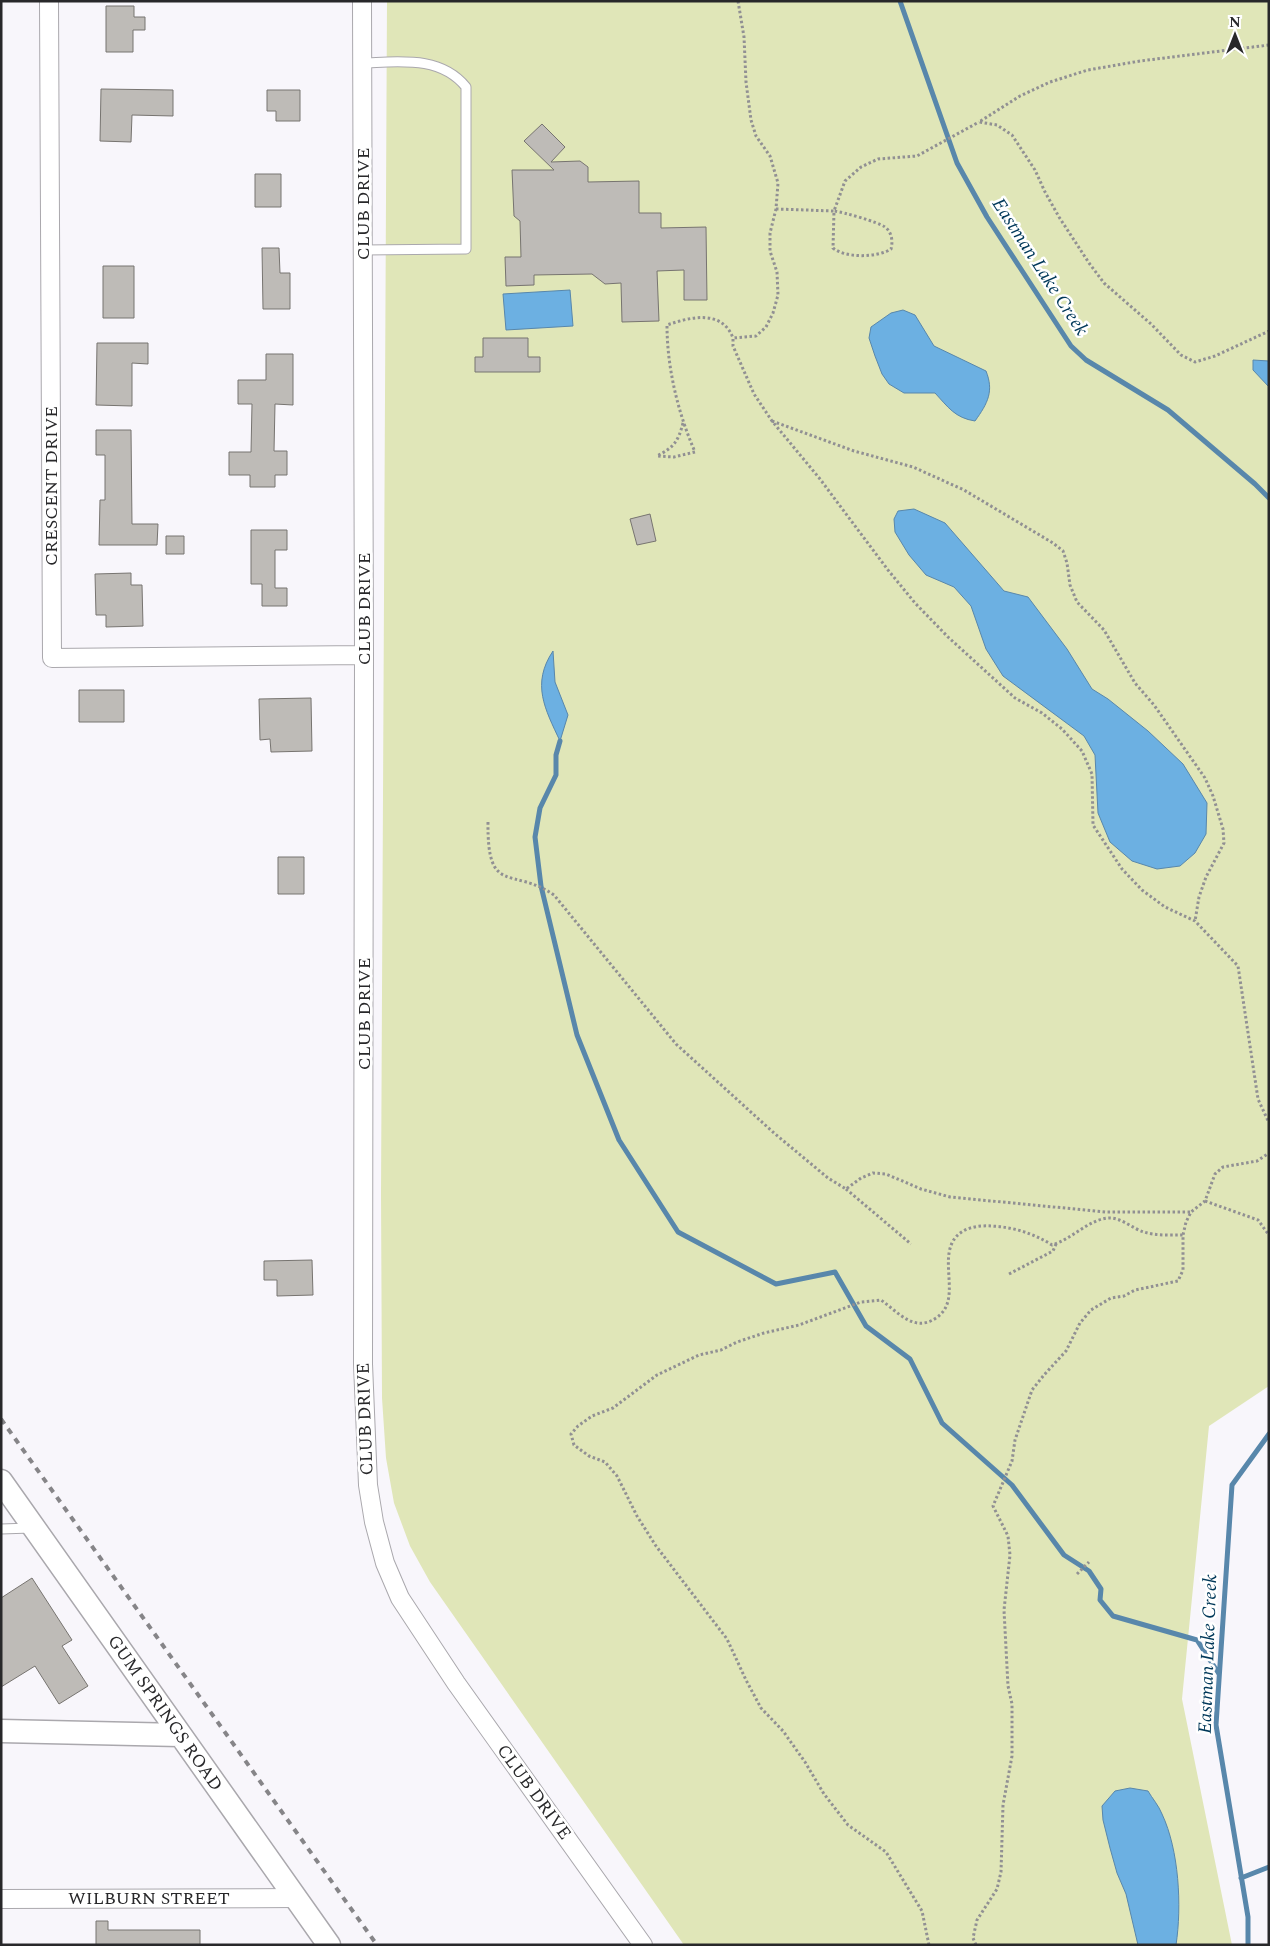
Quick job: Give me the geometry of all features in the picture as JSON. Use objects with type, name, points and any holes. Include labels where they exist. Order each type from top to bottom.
[{"type":"street","name":"CRESCENT DRIVE","points":[[50,1],[52,658],[364,655]]},
{"type":"street","name":"CLUB DRIVE","points":[[362,1],[364,655],[363,1364],[368,1485],[374,1522],[385,1563],[400,1598],[421,1632],[643,1945]]},
{"type":"street","name":"GUM SPRINGS ROAD","points":[[1,1481],[329,1945]]},
{"type":"street","points":[[1,1730],[180,1735]]},
{"type":"street","name":"WILBURN STREET","points":[[1,1899],[296,1898]]},
{"type":"lane","points":[[362,62],[421,62],[432,64],[452,74],[466,87],[466,249],[363,250]]},
{"type":"lane","points":[[1,1529],[35,1528]]},
{"type":"path","points":[[733,338],[756,336],[766,327],[773,313],[778,294],[777,272],[770,251],[770,233],[776,209],[778,183],[770,156],[756,136],[751,120],[746,82],[744,37],[738,1]]},
{"type":"path","points":[[776,209],[834,211],[885,227],[890,234],[892,242],[890,249],[885,253],[848,254],[838,252],[833,248],[834,211],[845,180],[861,167],[878,159],[917,156],[979,122],[1020,96],[1050,82],[1088,70],[1140,61],[1269,45]]},
{"type":"path","points":[[979,122],[997,125],[1012,136],[1035,170],[1045,192],[1089,263],[1104,283],[1181,355],[1196,362],[1215,356],[1269,331]]},
{"type":"path","points":[[683,423],[679,438],[670,449],[657,456],[674,457],[695,452],[683,423],[667,346],[667,325],[692,317],[716,319],[730,329],[733,346],[754,394],[772,420],[820,479],[915,604],[994,680],[1015,698],[1042,714],[1062,729],[1082,751],[1092,774],[1093,825],[1122,869],[1142,890],[1165,907],[1195,921],[1238,966],[1258,1099],[1269,1122]]},
{"type":"path","points":[[772,420],[854,451],[913,467],[964,490],[1053,543],[1063,552],[1067,563],[1070,585],[1077,602],[1104,630],[1135,683],[1154,705],[1196,764],[1213,796],[1223,829],[1224,843],[1206,877],[1199,897],[1195,921]]},
{"type":"path","points":[[488,822],[490,857],[496,870],[504,877],[541,886],[554,895],[676,1044],[774,1133],[911,1244]]},
{"type":"path","points":[[976,1945],[973,1938],[977,1920],[997,1889],[1001,1872],[1003,1805],[1012,1756],[1012,1704],[1008,1686],[1004,1610],[1010,1555],[1008,1536],[993,1506],[1012,1461],[1015,1440],[1032,1390],[1066,1351],[1080,1323],[1091,1310],[1111,1298],[1124,1296],[1135,1290],[1178,1281],[1183,1270],[1183,1234],[1190,1212],[1205,1201],[1216,1174],[1223,1167],[1257,1161],[1269,1153]]},
{"type":"path","points":[[846,1190],[861,1178],[873,1173],[886,1174],[921,1190],[950,1197],[1106,1212],[1190,1212]]},
{"type":"path","points":[[1205,1201],[1258,1220],[1269,1235]]},
{"type":"path","points":[[929,1945],[922,1911],[886,1852],[848,1825],[824,1794],[805,1762],[783,1731],[761,1708],[727,1639],[656,1546],[617,1476],[605,1462],[589,1456],[574,1445],[571,1434],[578,1426],[592,1416],[613,1408],[657,1375],[700,1355],[721,1350],[737,1342],[799,1326],[861,1302],[881,1300],[914,1324],[928,1323],[942,1314],[948,1300],[949,1260],[952,1243],[962,1231],[979,1225],[1006,1227],[1038,1236],[1052,1245],[1065,1241],[1090,1225],[1109,1218],[1146,1233],[1183,1234]]},
{"type":"path","points":[[1009,1274],[1053,1251],[1056,1244]]},
{"type":"path","points":[[1077,1574],[1089,1562]]},
{"type":"green space","points":[[387,1],[1269,1],[1269,1386],[1209,1426],[1182,1699],[1232,1945],[684,1945],[430,1582],[410,1546],[394,1503],[386,1458],[382,1398],[381,1193]]},
{"type":"water","points":[[570,290],[573,326],[506,330],[503,294]]},
{"type":"water","points":[[903,310],[915,315],[934,346],[986,371],[989,385],[988,397],[975,421],[957,415],[935,393],[904,393],[889,384],[882,374],[869,338],[871,327],[891,313]]},
{"type":"water","points":[[1253,360],[1269,361],[1269,387],[1253,370]]},
{"type":"water","points":[[914,509],[945,523],[1004,591],[1028,597],[1067,649],[1092,689],[1108,699],[1148,731],[1183,764],[1207,803],[1206,834],[1195,853],[1180,866],[1157,869],[1132,861],[1110,842],[1098,813],[1095,755],[1084,736],[1003,676],[986,649],[971,606],[954,587],[926,575],[909,555],[895,532],[894,519],[898,511]]},
{"type":"water","points":[[553,651],[555,682],[568,715],[560,741],[545,707],[542,686],[546,663]]},
{"type":"water","points":[[1130,1788],[1148,1791],[1161,1811],[1168,1828],[1178,1878],[1179,1913],[1176,1945],[1138,1945],[1126,1894],[1117,1873],[1110,1848],[1103,1820],[1102,1806],[1115,1791]]},
{"type":"building","points":[[106,6],[134,6],[134,17],[145,17],[145,30],[133,30],[133,52],[106,52]]},
{"type":"building","points":[[101,89],[173,90],[173,116],[132,115],[131,142],[100,141]]},
{"type":"building","points":[[267,90],[300,90],[300,121],[276,121],[276,111],[267,111]]},
{"type":"building","points":[[542,124],[565,147],[551,162],[580,161],[588,167],[588,182],[639,181],[639,213],[661,213],[661,228],[706,227],[707,300],[684,300],[684,270],[657,271],[659,321],[622,322],[621,283],[605,284],[592,274],[534,275],[534,285],[506,286],[505,257],[521,257],[520,221],[514,216],[512,170],[554,170],[524,141]]},
{"type":"building","points":[[255,174],[281,174],[281,207],[255,207]]},
{"type":"building","points":[[262,248],[279,248],[280,273],[290,273],[290,309],[263,309]]},
{"type":"building","points":[[103,266],[134,266],[134,318],[103,318]]},
{"type":"building","points":[[483,338],[528,338],[528,357],[540,357],[540,372],[475,372],[475,357],[483,357]]},
{"type":"building","points":[[97,343],[148,343],[148,364],[132,363],[132,406],[96,405]]},
{"type":"building","points":[[266,354],[293,354],[293,405],[275,404],[274,451],[287,451],[287,475],[275,475],[275,487],[250,487],[250,475],[229,475],[229,452],[251,452],[252,404],[238,404],[238,380],[266,380]]},
{"type":"building","points":[[96,430],[131,430],[132,524],[158,524],[157,545],[99,545],[100,500],[105,500],[105,455],[96,455]]},
{"type":"building","points":[[650,514],[656,541],[637,545],[630,519]]},
{"type":"building","points":[[251,530],[287,530],[287,550],[275,550],[275,588],[287,588],[287,606],[262,606],[262,584],[251,584]]},
{"type":"building","points":[[166,536],[184,536],[184,554],[166,554]]},
{"type":"building","points":[[131,573],[131,585],[142,585],[143,626],[106,627],[106,615],[96,615],[95,574]]},
{"type":"building","points":[[79,690],[124,690],[124,722],[79,722]]},
{"type":"building","points":[[311,698],[312,751],[271,752],[270,739],[260,740],[259,699]]},
{"type":"building","points":[[278,857],[304,857],[304,894],[278,894]]},
{"type":"building","points":[[312,1260],[313,1295],[277,1296],[277,1280],[264,1280],[264,1261]]},
{"type":"building","points":[[32,1578],[72,1640],[62,1646],[88,1686],[59,1704],[35,1666],[1,1687],[1,1598]]},
{"type":"building","points":[[96,1921],[108,1921],[108,1930],[200,1930],[200,1945],[96,1945]]},
{"type":"waterway","name":"Eastman Lake Creek","points":[[900,1],[957,163],[987,217],[1071,346],[1086,360],[1168,410],[1269,498]]},
{"type":"waterway","points":[[560,741],[556,755],[556,775],[540,808],[535,837],[541,886],[577,1035],[619,1140],[678,1232],[776,1284],[835,1272],[866,1326],[910,1359],[942,1423],[1012,1485],[1064,1555],[1089,1571],[1101,1589],[1100,1600],[1113,1616],[1197,1640],[1219,1674]]},
{"type":"waterway","name":"Eastman Lake Creek","points":[[1248,1945],[1248,1917],[1216,1725],[1232,1485],[1269,1434]]},
{"type":"waterway","points":[[1241,1878],[1269,1867]]},
{"type":"railway","points":[[1,1419],[377,1945]]}]
